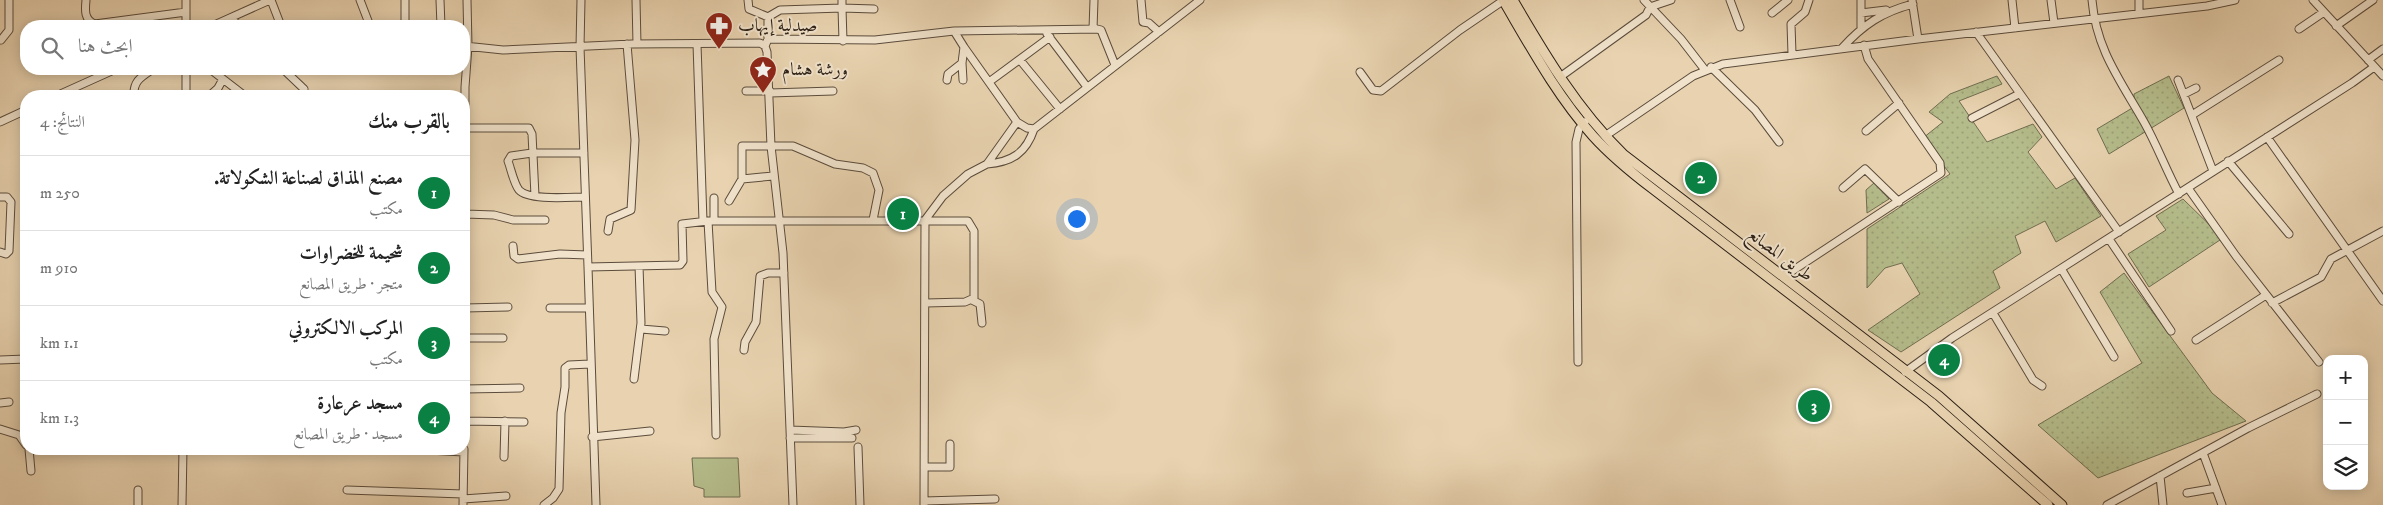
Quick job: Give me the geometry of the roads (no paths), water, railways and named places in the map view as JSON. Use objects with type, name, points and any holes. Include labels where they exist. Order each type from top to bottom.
[{"type":"main road","name":"طريق المصانع","points":[[1503,0],[1546,72],[1586,121],[1657,182],[1752,259],[1872,355],[1965,426],[2062,505]]},
{"type":"main road","name":"طريق المصانع","points":[[1513,0],[1586,121],[1593,136],[1635,175],[1752,259],[1783,277],[1906,372],[2048,505]]},
{"type":"street","points":[[1,40],[9,30],[9,0]]},
{"type":"street","points":[[86,0],[86,17],[88,20]]},
{"type":"street","points":[[186,0],[186,20]]},
{"type":"street","points":[[226,20],[271,0],[279,20]]},
{"type":"street","points":[[360,0],[368,20]]},
{"type":"street","points":[[405,0],[405,20]]},
{"type":"street","points":[[440,0],[441,20]]},
{"type":"street","points":[[467,0],[467,20]]},
{"type":"street","points":[[581,0],[580,47],[592,437],[596,505]]},
{"type":"street","points":[[636,0],[637,44]]},
{"type":"street","points":[[748,0],[749,9],[768,17]]},
{"type":"street","points":[[1093,29],[1094,0]]},
{"type":"street","points":[[1141,0],[1143,22],[1149,23],[1159,32]]},
{"type":"street","points":[[1188,0],[1189,9]]},
{"type":"street","points":[[954,31],[1017,122],[1027,128],[1034,128],[1200,0]]},
{"type":"street","points":[[1360,72],[1373,90],[1381,91],[1460,30],[1503,0]]},
{"type":"street","points":[[1644,0],[1708,69],[1756,110],[1779,142]]},
{"type":"street","points":[[1560,78],[1646,15],[1650,7],[1671,0]]},
{"type":"street","points":[[1730,0],[1740,27]]},
{"type":"street","points":[[1772,13],[1788,0]]},
{"type":"street","points":[[1792,54],[1791,24],[1805,12],[1809,0]]},
{"type":"street","points":[[1861,0],[1861,27]]},
{"type":"street","points":[[2012,0],[2015,28]]},
{"type":"street","points":[[2051,0],[2054,24]]},
{"type":"street","points":[[2092,0],[2094,19],[2104,53],[2144,122],[2179,194]]},
{"type":"street","points":[[2138,0],[2140,13]]},
{"type":"street","points":[[2178,0],[2179,9]]},
{"type":"street","points":[[1605,136],[1708,69],[1792,54],[2179,9],[2235,0]]},
{"type":"street","points":[[2313,0],[2383,76]]},
{"type":"street","points":[[2336,26],[2373,0]]},
{"type":"street","points":[[1842,48],[1861,27],[1893,9],[1913,2],[1918,38]]},
{"type":"street","points":[[768,17],[780,10],[842,4],[874,9]]},
{"type":"street","points":[[842,4],[843,40]]},
{"type":"street","points":[[1861,13],[1893,9]]},
{"type":"street","points":[[125,20],[186,12]]},
{"type":"street","points":[[2299,28],[2324,12]]},
{"type":"street","points":[[768,17],[766,43],[770,92],[771,146],[784,273],[793,505]]},
{"type":"street","points":[[470,46],[503,50],[627,44],[875,40],[954,31],[1093,29],[1101,30],[1115,65]]},
{"type":"street","points":[[1043,30],[1087,88]]},
{"type":"street","points":[[1976,32],[2119,232]]},
{"type":"street","points":[[989,82],[1050,37]]},
{"type":"street","points":[[608,231],[610,219],[631,210],[635,140],[627,44]]},
{"type":"street","points":[[697,44],[712,292],[722,307],[714,339],[716,436]]},
{"type":"street","points":[[1783,277],[1938,177],[1942,171],[1940,164],[1868,59],[1864,45]]},
{"type":"street","points":[[963,80],[962,63],[964,47]]},
{"type":"street","points":[[2368,60],[2383,49]]},
{"type":"street","points":[[1020,60],[1060,109]]},
{"type":"street","points":[[2192,115],[2279,60]]},
{"type":"street","points":[[947,80],[948,74],[962,63]]},
{"type":"street","points":[[1906,372],[1952,338],[2062,270],[2374,67]]},
{"type":"street","points":[[69,90],[103,75]]},
{"type":"street","points":[[134,90],[134,84],[144,75]]},
{"type":"street","points":[[186,75],[186,90]]},
{"type":"street","points":[[218,75],[237,90]]},
{"type":"street","points":[[290,75],[304,88]]},
{"type":"street","points":[[465,75],[465,90]]},
{"type":"street","points":[[216,90],[223,79]]},
{"type":"street","points":[[2178,80],[2213,171]]},
{"type":"street","points":[[2184,94],[2196,88]]},
{"type":"street","points":[[746,91],[833,92]]},
{"type":"street","points":[[1972,118],[2019,94]]},
{"type":"street","points":[[1866,131],[1899,103]]},
{"type":"street","points":[[0,122],[20,113]]},
{"type":"street","points":[[1578,362],[1576,142],[1586,121]]},
{"type":"street","points":[[987,164],[1017,122]]},
{"type":"street","points":[[470,128],[529,128],[535,196]]},
{"type":"street","points":[[995,499],[924,503],[925,220],[943,196],[968,174],[987,164],[1003,163],[1023,150],[1030,141],[1034,128]]},
{"type":"street","points":[[2267,137],[2383,301]]},
{"type":"street","points":[[729,200],[742,179],[742,146],[797,147],[835,164],[863,168],[873,173],[879,190],[873,220]]},
{"type":"street","points":[[584,153],[532,153],[510,157],[508,161],[518,189],[522,192],[535,196],[585,197]]},
{"type":"street","points":[[2228,161],[2289,234]]},
{"type":"street","points":[[1843,188],[1865,169],[1899,202]]},
{"type":"street","points":[[742,179],[773,176]]},
{"type":"street","points":[[2188,188],[2266,295],[2319,362]]},
{"type":"street","points":[[0,196],[11,200],[9,251],[6,254],[0,252]]},
{"type":"street","points":[[708,221],[714,198]]},
{"type":"street","points":[[470,214],[494,215],[513,220],[544,220]]},
{"type":"street","points":[[588,267],[682,264],[682,224],[708,221],[965,220],[973,227],[975,293],[972,300]]},
{"type":"street","points":[[2272,302],[2321,277],[2331,259],[2382,234]]},
{"type":"street","points":[[2109,238],[2171,331]]},
{"type":"street","points":[[513,246],[514,256],[518,259],[556,255],[587,255]]},
{"type":"street","points":[[634,379],[641,329],[639,266]]},
{"type":"street","points":[[2062,270],[2114,357]]},
{"type":"street","points":[[744,350],[745,342],[756,322],[760,276],[768,273],[784,273]]},
{"type":"street","points":[[2196,340],[2266,295]]},
{"type":"street","points":[[926,303],[972,300],[980,304],[982,323]]},
{"type":"street","points":[[470,308],[508,307]]},
{"type":"street","points":[[550,308],[588,308]]},
{"type":"street","points":[[1993,313],[2035,382],[2042,386]]},
{"type":"street","points":[[641,329],[665,332]]},
{"type":"street","points":[[470,338],[503,338]]},
{"type":"street","points":[[0,360],[20,360]]},
{"type":"street","points":[[544,505],[553,498],[559,489],[560,413],[565,387],[565,368],[590,364]]},
{"type":"street","points":[[470,389],[520,388]]},
{"type":"street","points":[[2107,505],[2248,428],[2317,394]]},
{"type":"street","points":[[0,403],[9,402]]},
{"type":"street","points":[[470,420],[524,422]]},
{"type":"street","points":[[504,457],[505,422]]},
{"type":"street","points":[[0,429],[20,436]]},
{"type":"street","points":[[790,430],[844,432],[856,430]]},
{"type":"street","points":[[592,437],[650,431]]},
{"type":"street","points":[[790,438],[852,438]]},
{"type":"street","points":[[924,467],[950,467],[950,444]]},
{"type":"street","points":[[858,447],[860,505]]},
{"type":"street","points":[[2203,453],[2222,505]]},
{"type":"street","points":[[29,455],[31,471]]},
{"type":"street","points":[[182,505],[183,455]]},
{"type":"street","points":[[463,499],[464,455]]},
{"type":"street","points":[[2160,476],[2163,505]]},
{"type":"street","points":[[2187,493],[2216,488]]},
{"type":"street","points":[[138,490],[138,505]]},
{"type":"street","points":[[347,490],[463,499],[506,496]]},
{"type":"place","name":"صيدلية إيهاب","points":[[719,50]]},
{"type":"place","name":"ورشة هشام","points":[[763,94]]},
{"type":"place","name":"شحيمة للخضراوات","points":[[1701,178]]},
{"type":"place","name":"مصنع المذاق لصناعة الشكولاتة.","points":[[903,214]]},
{"type":"place","name":"مسجد عرعارة","points":[[1944,360]]},
{"type":"place","name":"المركب الالكتروني","points":[[1814,406]]}]
